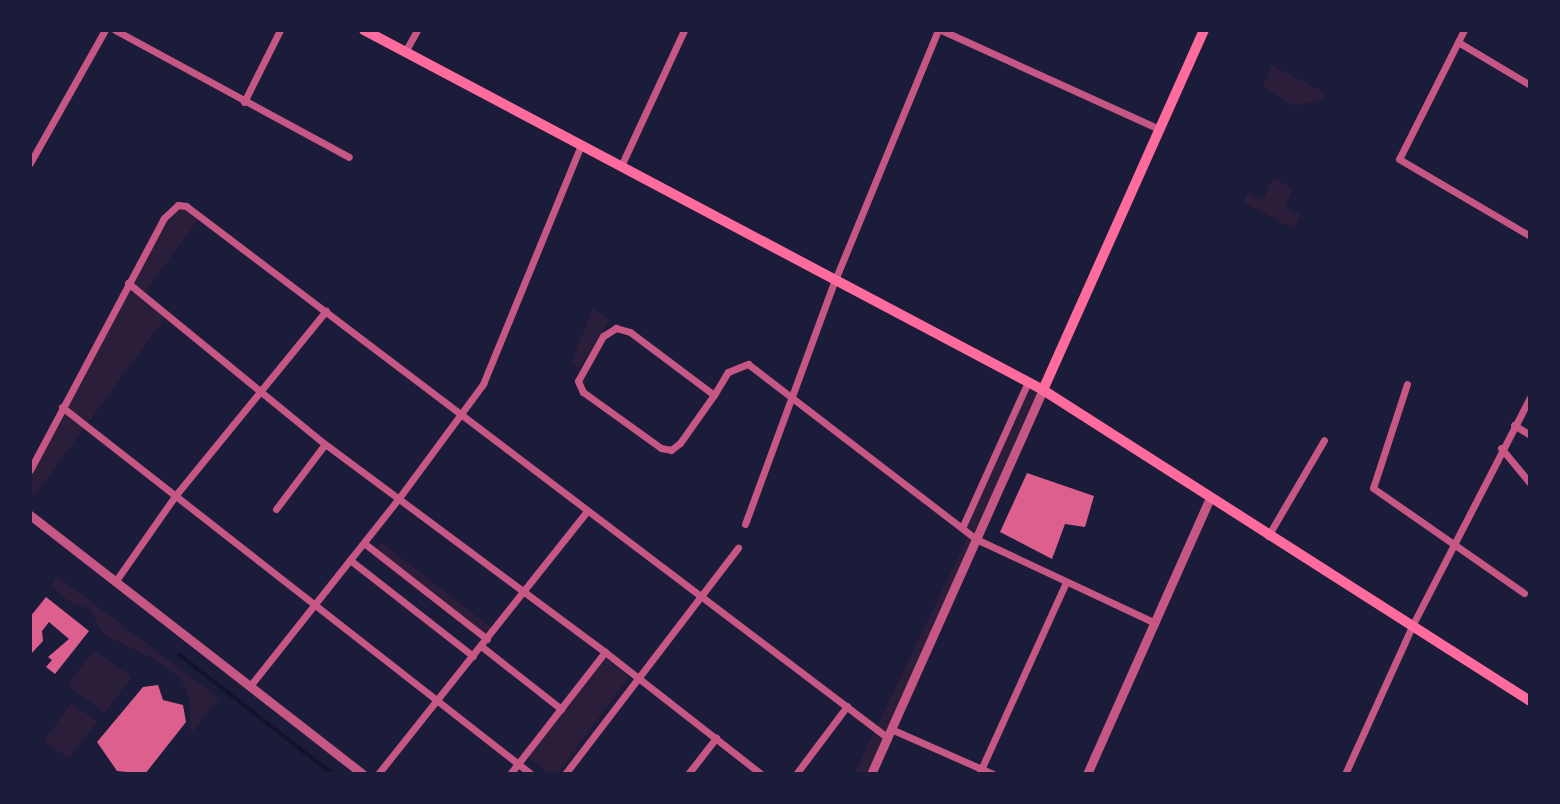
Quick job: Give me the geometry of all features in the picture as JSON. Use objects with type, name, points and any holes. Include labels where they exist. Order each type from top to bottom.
[{"type":"main road","points":[[364,30],[1043,390],[1530,701]]},
{"type":"main road","points":[[1043,390],[1204,30]]},
{"type":"street","points":[[30,163],[105,30]]},
{"type":"street","points":[[116,30],[349,157]]},
{"type":"street","points":[[244,102],[280,30]]},
{"type":"street","points":[[405,52],[417,30]]},
{"type":"street","points":[[621,166],[684,30]]},
{"type":"street","points":[[746,524],[795,400],[835,280],[939,30],[1159,129]]},
{"type":"street","points":[[1464,30],[1399,159],[1530,236]]},
{"type":"street","points":[[1458,42],[1530,85]]},
{"type":"street","points":[[250,686],[464,414],[495,357],[581,145]]},
{"type":"street","points":[[30,470],[164,218],[178,205],[196,211],[846,706],[890,733],[981,772],[993,774]]},
{"type":"street","points":[[128,283],[325,444],[605,652],[761,774]]},
{"type":"street","points":[[115,582],[176,496],[326,311]]},
{"type":"street","points":[[714,395],[630,332],[616,328],[603,335],[578,381],[583,392],[661,448],[671,450],[714,395],[728,372],[748,365],[976,539],[1155,623]]},
{"type":"street","points":[[962,528],[1028,382]]},
{"type":"street","points":[[1407,384],[1373,488],[1524,593]]},
{"type":"street","points":[[871,774],[1043,390]]},
{"type":"street","points":[[1345,774],[1412,626],[1501,448],[1530,397]]},
{"type":"street","points":[[62,407],[531,774]]},
{"type":"street","points":[[1514,425],[1530,435]]},
{"type":"street","points":[[1268,536],[1324,440]]},
{"type":"street","points":[[276,509],[325,444]]},
{"type":"street","points":[[1501,448],[1530,482]]},
{"type":"street","points":[[1087,774],[1210,498]]},
{"type":"street","points":[[378,774],[587,511]]},
{"type":"street","points":[[30,515],[363,774]]},
{"type":"street","points":[[364,543],[487,639]]},
{"type":"street","points":[[565,774],[738,548]]},
{"type":"street","points":[[351,560],[473,656]]},
{"type":"street","points":[[981,772],[1066,582]]},
{"type":"street","points":[[481,646],[561,709]]},
{"type":"street","points":[[510,774],[605,652]]},
{"type":"street","points":[[796,774],[846,706]]},
{"type":"street","points":[[688,774],[716,738]]},
{"type":"shaded area","points":[[1272,65],[1325,93],[1322,100],[1294,106],[1263,87]]},
{"type":"shaded area","points":[[1273,178],[1293,188],[1285,207],[1301,215],[1294,229],[1243,202],[1248,193],[1263,200]]},
{"type":"shaded area","points":[[179,204],[199,218],[143,295],[167,315],[30,502],[30,476],[127,288]]},
{"type":"shaded area","points":[[593,308],[609,320],[579,369],[571,364]]},
{"type":"shaded area","points":[[1028,383],[1042,390],[869,774],[854,774],[968,536],[963,531]]},
{"type":"shaded area","points":[[381,542],[492,628],[482,640],[372,556]]},
{"type":"shaded area","points":[[57,576],[219,698],[191,734],[189,697],[181,679],[156,660],[103,634],[90,609],[73,604],[51,587]]},
{"type":"shaded area","points":[[94,650],[132,677],[104,713],[67,685]]},
{"type":"shaded area","points":[[604,657],[629,677],[557,774],[550,774],[527,756]]},
{"type":"shaded area","points":[[71,703],[97,721],[70,758],[43,742]]},
{"type":"building","points":[[1027,473],[1094,496],[1085,527],[1065,524],[1052,559],[1000,532]]},
{"type":"building","points":[[46,597],[89,631],[55,674],[46,667],[52,660],[48,657],[69,639],[49,622],[42,631],[43,641],[30,655],[30,617]]},
{"type":"building","points":[[158,685],[163,700],[183,705],[186,722],[145,774],[117,771],[97,742],[143,687]]},
{"type":"waterway","points":[[180,655],[333,774]]}]
